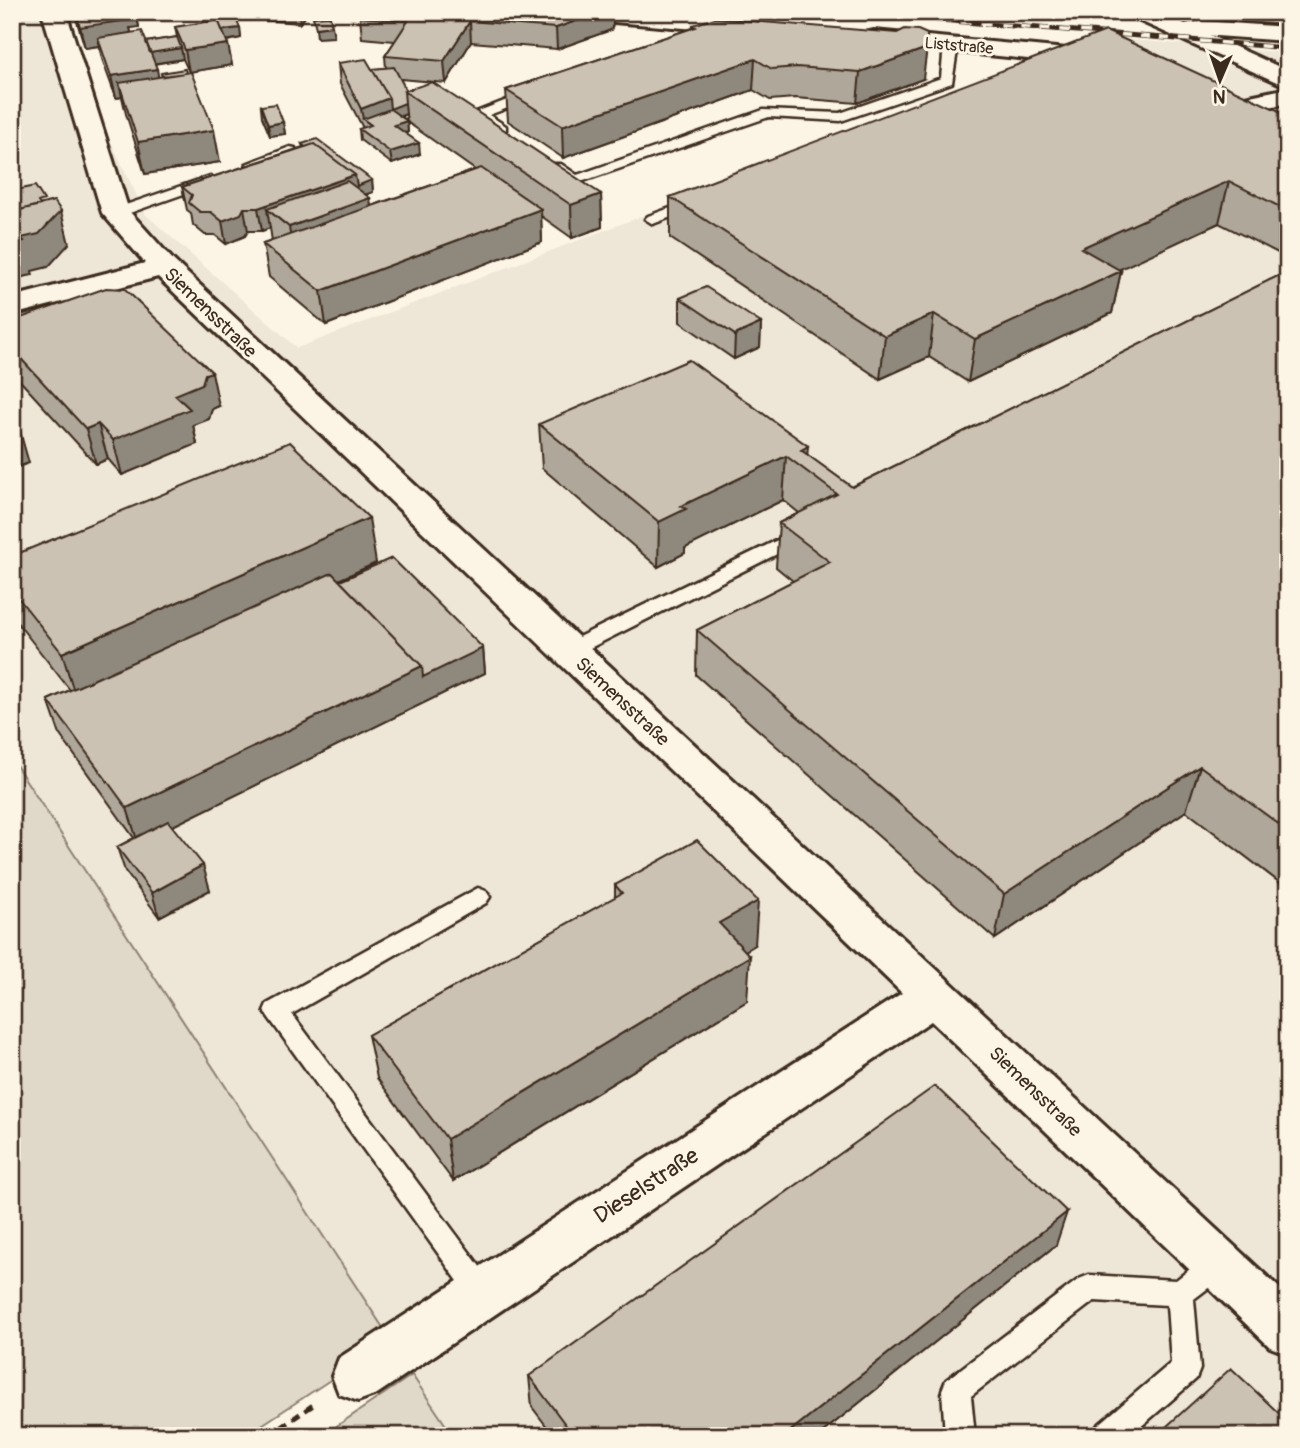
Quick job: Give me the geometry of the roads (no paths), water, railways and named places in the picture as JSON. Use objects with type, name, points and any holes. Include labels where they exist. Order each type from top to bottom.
[{"type":"street","name":"Siemensstraße","points":[[54,12],[116,213],[164,267],[1288,1330]]},
{"type":"street","points":[[579,12],[774,29]]},
{"type":"street","points":[[1139,12],[1288,80]]},
{"type":"street","points":[[1180,31],[1202,28],[1288,34]]},
{"type":"street","name":"Liststraße","points":[[856,36],[1075,55],[1124,67]]},
{"type":"street","points":[[1190,96],[1217,104],[1245,105],[1288,95]]},
{"type":"street","points":[[12,306],[164,267]]},
{"type":"street","name":"Dieselstraße","points":[[358,1376],[934,995]]},
{"type":"lane","points":[[687,37],[720,24]]},
{"type":"lane","points":[[542,158],[575,180],[768,113],[841,117],[947,80],[951,44]]},
{"type":"lane","points":[[1037,70],[1075,55]]},
{"type":"lane","points":[[510,136],[478,114],[553,87]]},
{"type":"lane","points":[[116,213],[290,151]]},
{"type":"lane","points":[[653,219],[704,199]]},
{"type":"lane","points":[[569,650],[817,526]]},
{"type":"lane","points":[[478,897],[276,1011],[483,1293]]},
{"type":"lane","points":[[960,1436],[956,1390],[1089,1289],[1180,1293],[1218,1264]]},
{"type":"lane","points":[[1107,1436],[1186,1369],[1180,1293]]},
{"type":"railway","points":[[841,12],[1288,48]]}]
